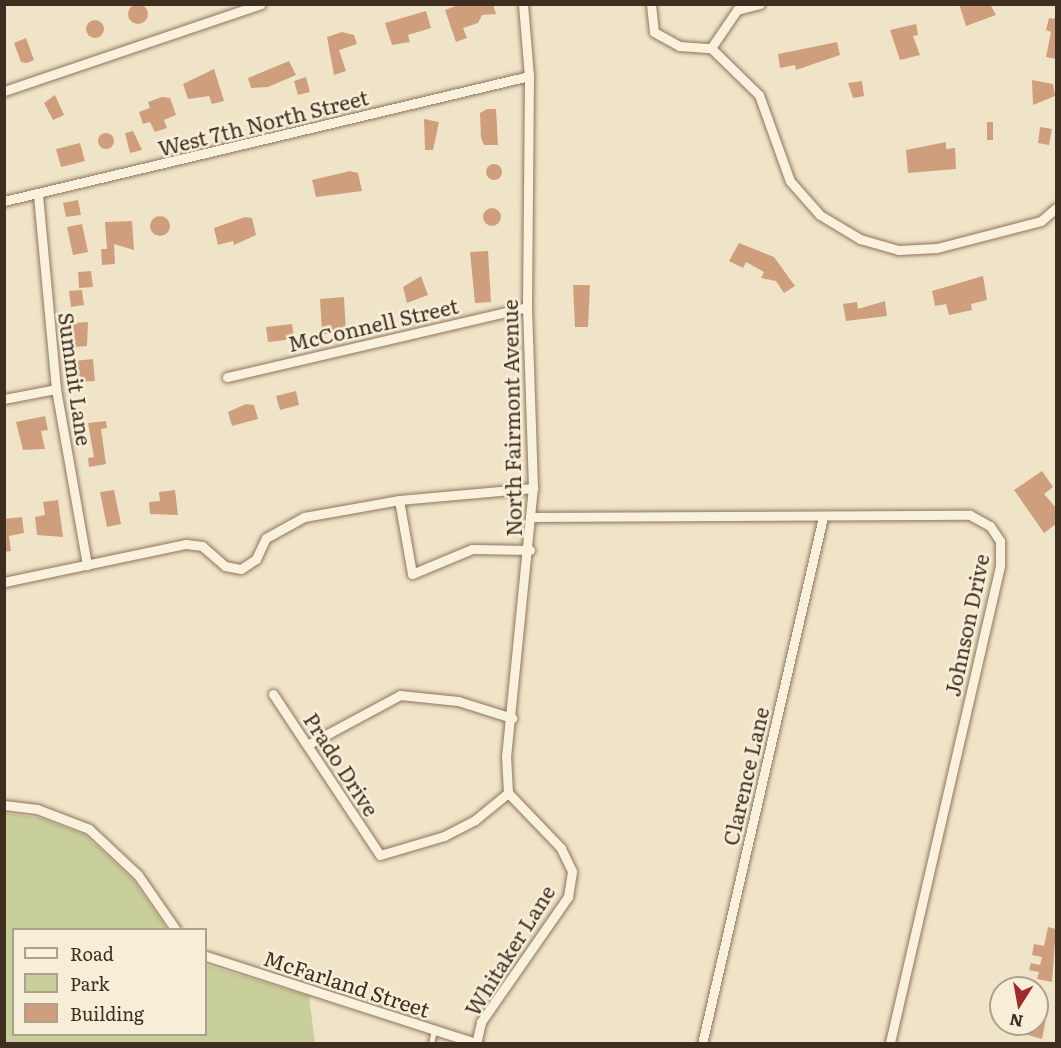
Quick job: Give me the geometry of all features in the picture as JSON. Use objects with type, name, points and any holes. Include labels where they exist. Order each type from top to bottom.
[{"type":"street","points":[[4,91],[261,4]]},
{"type":"street","name":"North Fairmont Avenue","points":[[508,793],[506,757],[530,550],[533,488],[527,307],[529,76],[523,4]]},
{"type":"street","points":[[651,4],[654,32],[679,46],[711,48],[759,95],[790,181],[820,214],[860,240],[898,250],[937,248],[1041,222],[1056,208]]},
{"type":"street","points":[[711,48],[737,10],[760,4]]},
{"type":"street","name":"West 7th North Street","points":[[4,201],[38,195],[529,76]]},
{"type":"street","name":"Summit Lane","points":[[38,195],[56,389],[87,566]]},
{"type":"street","name":"McConnell Street","points":[[227,377],[527,307]]},
{"type":"street","points":[[4,399],[56,389]]},
{"type":"street","points":[[4,582],[186,544],[202,546],[225,566],[241,569],[256,559],[266,538],[278,528],[304,518],[399,500],[533,488]]},
{"type":"street","points":[[399,500],[412,574],[472,549],[530,550]]},
{"type":"street","name":"Johnson Drive","points":[[530,517],[970,515],[990,526],[1000,541],[1000,566],[890,1044]]},
{"type":"street","name":"Clarence Lane","points":[[702,1044],[823,517]]},
{"type":"street","name":"Prado Drive","points":[[273,694],[309,744],[380,855],[444,836],[475,820],[508,793]]},
{"type":"street","points":[[309,744],[400,695],[458,701],[512,718]]},
{"type":"street","name":"Whitaker Lane","points":[[477,1043],[481,1022],[568,897],[572,871],[561,848],[508,793]]},
{"type":"street","points":[[4,804],[37,809],[89,829],[138,875],[175,928]]},
{"type":"street","name":"McFarland Street","points":[[207,956],[477,1043]]},
{"type":"lane","points":[[431,1044],[434,1030]]},
{"type":"green space","points":[[5,813],[40,818],[85,835],[133,880],[166,928],[12,928],[12,1036],[207,1036],[207,965],[309,996],[315,1043],[5,1043]]},
{"type":"building","points":[[138,4],[145,7],[148,14],[145,21],[138,24],[131,21],[128,14],[131,7]]},
{"type":"building","points":[[461,4],[493,4],[496,14],[482,15],[478,23],[463,28],[467,38],[456,42],[445,10]]},
{"type":"building","points":[[959,4],[990,4],[996,15],[966,26]]},
{"type":"building","points":[[426,11],[431,28],[408,35],[410,42],[392,45],[385,23]]},
{"type":"building","points":[[1056,14],[1056,59],[1046,57],[1051,32],[1046,30],[1049,18],[1054,19]]},
{"type":"building","points":[[95,20],[101,23],[104,29],[101,35],[95,38],[89,35],[86,29],[89,23]]},
{"type":"building","points":[[916,24],[918,35],[913,36],[920,55],[900,60],[890,30]]},
{"type":"building","points":[[342,32],[354,35],[357,44],[339,50],[346,71],[334,75],[327,37]]},
{"type":"building","points":[[26,38],[34,60],[27,63],[21,62],[14,43]]},
{"type":"building","points":[[837,42],[840,55],[796,70],[795,65],[780,68],[778,54]]},
{"type":"building","points":[[289,61],[296,75],[268,87],[251,88],[248,78]]},
{"type":"building","points":[[214,69],[224,101],[212,104],[209,96],[188,99],[183,84]]},
{"type":"building","points":[[306,77],[310,92],[298,95],[294,81]]},
{"type":"building","points":[[1032,80],[1053,84],[1055,96],[1033,105]]},
{"type":"building","points":[[862,81],[864,96],[853,98],[848,83]]},
{"type":"building","points":[[55,95],[64,115],[53,120],[44,103]]},
{"type":"building","points":[[162,97],[170,98],[176,115],[164,120],[167,128],[155,132],[150,122],[143,124],[139,112],[150,108],[148,102]]},
{"type":"building","points":[[487,109],[496,109],[498,145],[484,145],[481,138],[480,113]]},
{"type":"building","points":[[424,119],[439,122],[433,150],[425,150]]},
{"type":"building","points":[[987,122],[993,122],[993,140],[987,140]]},
{"type":"building","points":[[1040,127],[1052,129],[1049,145],[1038,143]]},
{"type":"building","points":[[133,131],[142,150],[130,153],[125,133]]},
{"type":"building","points":[[106,133],[114,141],[106,149],[98,141]]},
{"type":"building","points":[[946,142],[946,149],[955,148],[956,169],[908,173],[906,150]]},
{"type":"building","points":[[80,143],[85,161],[61,167],[56,149]]},
{"type":"building","points":[[491,164],[497,164],[502,172],[500,178],[491,180],[486,175],[486,169]]},
{"type":"building","points":[[350,171],[358,173],[362,191],[316,197],[312,180]]},
{"type":"building","points":[[78,200],[81,215],[66,217],[63,203]]},
{"type":"building","points":[[492,208],[498,211],[501,217],[498,223],[492,226],[486,223],[483,217],[486,211]]},
{"type":"building","points":[[160,216],[167,219],[170,226],[167,233],[160,236],[153,233],[150,226],[153,219]]},
{"type":"building","points":[[245,217],[252,218],[256,235],[234,245],[233,241],[218,245],[214,228]]},
{"type":"building","points":[[132,221],[134,250],[114,244],[115,264],[102,265],[101,249],[107,249],[105,222]]},
{"type":"building","points":[[82,224],[88,252],[73,255],[67,227]]},
{"type":"building","points":[[739,243],[774,257],[795,286],[784,293],[776,281],[761,278],[764,272],[746,262],[743,268],[729,261]]},
{"type":"building","points":[[488,251],[491,302],[475,303],[470,252]]},
{"type":"building","points":[[91,271],[93,287],[79,288],[78,272]]},
{"type":"building","points":[[421,276],[428,295],[407,303],[403,287]]},
{"type":"building","points":[[983,276],[987,300],[971,304],[972,310],[949,315],[946,304],[935,306],[932,291]]},
{"type":"building","points":[[573,285],[590,285],[588,327],[575,327]]},
{"type":"building","points":[[82,290],[84,305],[71,307],[69,291]]},
{"type":"building","points":[[344,297],[346,333],[322,334],[320,299]]},
{"type":"building","points":[[885,301],[887,316],[846,321],[843,304],[857,302],[858,309]]},
{"type":"building","points":[[88,322],[87,346],[75,347],[72,323]]},
{"type":"building","points":[[292,324],[294,339],[268,342],[266,327]]},
{"type":"building","points":[[93,359],[95,381],[78,382],[74,361]]},
{"type":"building","points":[[296,391],[299,405],[280,410],[276,396]]},
{"type":"building","points":[[246,404],[254,405],[258,419],[232,426],[228,412]]},
{"type":"building","points":[[45,416],[48,430],[41,431],[45,449],[23,450],[16,422]]},
{"type":"building","points":[[106,421],[107,428],[101,429],[106,464],[89,467],[88,458],[94,457],[88,423]]},
{"type":"building","points":[[1042,471],[1053,487],[1044,494],[1056,508],[1056,524],[1044,533],[1014,490]]},
{"type":"building","points":[[114,490],[121,524],[107,527],[100,492]]},
{"type":"building","points":[[175,490],[178,515],[150,514],[149,502],[160,501],[159,492]]},
{"type":"building","points":[[58,500],[63,537],[37,535],[35,517],[45,515],[43,502]]},
{"type":"building","points":[[22,517],[24,533],[9,536],[11,551],[4,552],[4,519]]},
{"type":"building","points":[[1048,927],[1056,929],[1052,982],[1049,981],[1049,976],[1038,976],[1039,972],[1029,970],[1031,963],[1040,965],[1042,957],[1032,955],[1034,944],[1044,946]]}]
